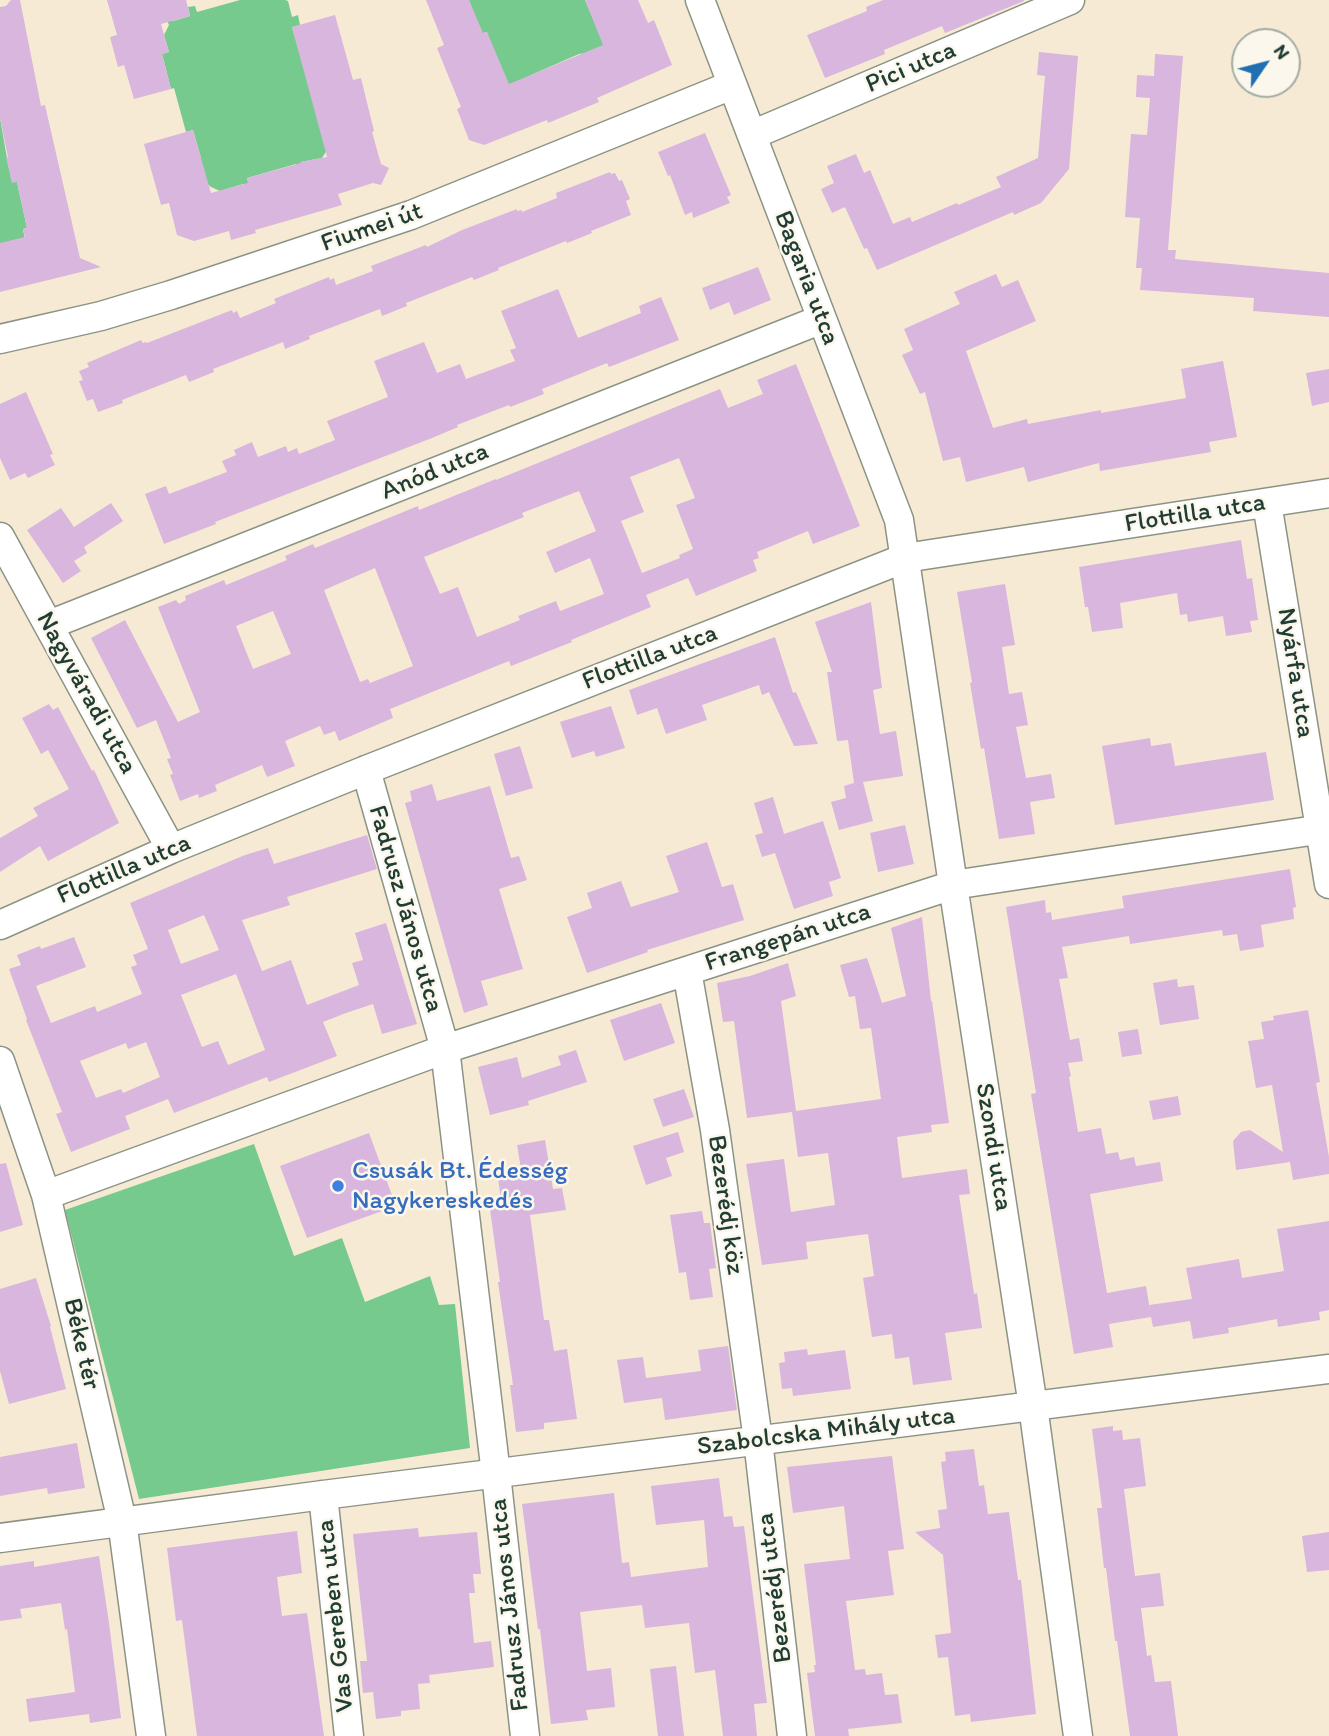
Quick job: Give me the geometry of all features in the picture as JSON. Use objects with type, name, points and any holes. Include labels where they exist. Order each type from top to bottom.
[{"type":"street","name":"Bagaria utca","points":[[700,0],[899,520],[905,558]]},
{"type":"street","name":"Pici utca","points":[[752,135],[1070,0]]},
{"type":"street","name":"Fiumei út","points":[[0,339],[101,316],[411,215],[732,85]]},
{"type":"street","name":"Anód utca","points":[[48,625],[822,319]]},
{"type":"street","name":"Flottilla utca","points":[[0,925],[171,849],[905,558],[1329,493]]},
{"type":"street","name":"Nyárfa utca","points":[[1267,503],[1324,829],[1329,884]]},
{"type":"street","name":"Nagyváradi utca","points":[[0,537],[171,849]]},
{"type":"street","name":"Szondi utca","points":[[905,558],[1033,1406],[1078,1736]]},
{"type":"street","name":"Fadrusz János utca","points":[[366,770],[445,1049]]},
{"type":"street","name":"Frangepán utca","points":[[46,1195],[445,1049],[953,885],[1324,829]]},
{"type":"street","name":"Bezerédj köz","points":[[687,971],[715,1130],[758,1440]]},
{"type":"street","points":[[445,1049],[496,1474]]},
{"type":"street","name":"Béke tér","points":[[0,1061],[46,1195],[122,1521],[151,1736]]},
{"type":"street","name":"Szabolcska Mihály utca","points":[[323,1495],[1329,1368]]},
{"type":"street","name":"Bezerédj utca","points":[[758,1440],[792,1736]]},
{"type":"street","name":"Fadrusz János utca","points":[[496,1474],[525,1736]]},
{"type":"street","points":[[0,1538],[323,1495]]},
{"type":"street","name":"Vas Gereben utca","points":[[323,1495],[349,1736]]},
{"type":"green space","points":[[240,0],[285,0],[288,1],[292,17],[298,15],[300,25],[292,27],[327,150],[322,158],[301,162],[302,169],[296,164],[247,178],[249,186],[243,184],[220,191],[202,179],[201,158],[193,130],[186,132],[174,88],[171,89],[162,54],[169,52],[164,35],[169,25],[164,13],[173,21],[190,16],[188,7],[195,6],[197,12]]},
{"type":"green space","points":[[469,0],[585,0],[607,51],[579,54],[531,75],[512,90],[501,85],[487,32],[480,34]]},
{"type":"green space","points":[[0,118],[12,182],[17,182],[27,228],[23,229],[26,245],[0,243]]},
{"type":"green space","points":[[254,1144],[294,1256],[342,1238],[365,1302],[430,1276],[439,1305],[455,1304],[470,1448],[139,1499],[65,1210]]},
{"type":"building","points":[[11,0],[20,0],[41,106],[45,105],[80,258],[101,267],[0,292],[0,243],[25,237],[23,229],[27,228],[17,182],[12,183],[0,118],[0,7],[6,6]]},
{"type":"building","points":[[107,0],[186,0],[190,16],[161,24],[169,52],[162,54],[171,89],[134,99],[124,65],[118,67],[110,37],[117,35]]},
{"type":"building","points":[[426,0],[469,0],[483,33],[487,32],[509,84],[603,45],[585,0],[638,0],[648,23],[654,20],[672,65],[597,98],[599,102],[484,145],[469,140],[457,109],[461,107],[437,48],[444,45]]},
{"type":"building","points":[[883,0],[1024,1],[945,33],[942,26],[884,50],[885,54],[825,78],[807,35],[867,11],[866,7]]},
{"type":"building","points":[[335,15],[353,80],[361,78],[381,164],[389,168],[381,185],[373,183],[338,194],[342,205],[255,230],[256,233],[231,240],[229,231],[194,241],[177,235],[169,203],[161,205],[144,144],[193,130],[211,193],[248,183],[247,178],[327,157],[292,27]]},
{"type":"building","points":[[1039,52],[1078,56],[1069,169],[1041,203],[1014,215],[1013,212],[877,270],[845,207],[832,213],[821,189],[834,183],[827,166],[856,154],[864,173],[870,170],[893,224],[910,217],[912,222],[1001,187],[996,177],[1038,158],[1045,76],[1037,75]]},
{"type":"building","points":[[1155,54],[1183,56],[1168,250],[1176,250],[1175,259],[1329,273],[1329,317],[1253,311],[1254,298],[1140,290],[1142,268],[1136,268],[1140,218],[1125,217],[1131,134],[1147,135],[1150,98],[1136,97],[1137,75],[1154,76]]},
{"type":"building","points":[[705,133],[731,195],[727,197],[730,203],[693,218],[692,212],[685,215],[658,152]]},
{"type":"building","points":[[610,172],[615,173],[619,181],[622,180],[630,199],[626,201],[631,215],[591,231],[592,233],[498,268],[499,270],[474,280],[472,277],[406,303],[407,306],[382,316],[380,309],[309,336],[310,339],[285,349],[283,342],[213,369],[214,372],[189,382],[186,375],[98,412],[93,399],[87,401],[79,381],[83,380],[79,371],[89,367],[87,363],[141,340],[147,343],[232,310],[233,313],[237,311],[240,318],[276,303],[274,299],[329,277],[330,280],[334,278],[336,285],[373,271],[371,266],[426,245],[427,247],[517,209],[522,212],[557,198],[556,193]]},
{"type":"building","points":[[758,267],[771,300],[734,315],[729,302],[710,310],[702,288]]},
{"type":"building","points":[[996,274],[1002,287],[1018,280],[1036,321],[966,351],[993,428],[1027,419],[1028,424],[1186,398],[1181,369],[1223,361],[1237,437],[1209,442],[1211,452],[1100,471],[1099,463],[1028,482],[1024,467],[966,482],[960,457],[943,461],[925,392],[920,394],[902,355],[913,350],[904,329],[960,304],[954,292]]},
{"type":"building","points":[[558,289],[578,338],[641,313],[639,306],[661,297],[679,340],[609,367],[607,363],[542,389],[544,394],[457,425],[458,427],[432,438],[164,544],[145,494],[166,486],[169,494],[227,472],[222,461],[236,455],[234,450],[252,442],[258,457],[286,446],[288,452],[297,448],[299,454],[335,440],[327,421],[388,397],[374,361],[424,342],[437,373],[460,364],[466,379],[515,361],[510,350],[516,348],[501,311]]},
{"type":"building","points":[[796,364],[860,526],[813,544],[808,531],[757,552],[759,558],[753,560],[757,571],[696,596],[688,578],[646,595],[651,607],[511,666],[509,661],[390,709],[393,718],[339,741],[335,731],[324,735],[320,726],[285,741],[295,766],[267,777],[262,765],[215,785],[217,791],[180,801],[170,775],[173,774],[167,759],[171,758],[156,720],[137,728],[91,638],[125,620],[178,722],[200,712],[158,607],[176,600],[179,604],[186,600],[185,596],[224,580],[226,585],[287,560],[285,556],[313,544],[315,548],[418,506],[419,510],[720,389],[728,408],[763,394],[757,380]],"holes":[[[679,458],[695,498],[676,505],[693,549],[679,555],[680,558],[642,573],[621,521],[644,512],[630,477]],[[579,491],[596,531],[546,552],[555,573],[590,558],[604,594],[560,611],[556,601],[518,616],[520,620],[477,637],[458,587],[440,594],[424,557],[524,517],[522,513]],[[375,568],[413,666],[370,683],[368,679],[360,682],[324,590]],[[273,611],[291,654],[253,669],[236,626]]]},
{"type":"building","points":[[1329,369],[1329,402],[1312,406],[1306,373]]},
{"type":"building","points":[[26,392],[53,454],[50,455],[55,465],[28,478],[25,473],[10,480],[0,458],[0,404]]},
{"type":"building","points":[[111,503],[123,521],[84,547],[87,553],[74,561],[81,571],[63,583],[27,530],[61,508],[74,527]]},
{"type":"building","points":[[1241,540],[1247,579],[1252,578],[1258,620],[1250,621],[1252,632],[1226,636],[1223,616],[1188,622],[1187,614],[1180,615],[1177,593],[1120,603],[1123,628],[1092,632],[1079,567]]},
{"type":"building","points":[[1005,584],[1015,645],[1002,647],[1009,694],[1022,692],[1028,725],[1016,727],[1026,778],[1051,774],[1055,798],[1030,802],[1035,834],[999,839],[984,748],[981,749],[957,592]]},
{"type":"building","points":[[871,602],[882,688],[873,690],[880,734],[896,731],[903,776],[863,782],[873,821],[839,830],[831,802],[846,798],[844,786],[854,783],[848,740],[837,741],[827,672],[832,672],[815,622]]},
{"type":"building","points":[[775,637],[793,693],[796,692],[818,744],[794,746],[769,692],[762,695],[759,685],[702,705],[707,720],[666,734],[657,708],[637,715],[629,690]]},
{"type":"building","points":[[49,704],[53,710],[58,707],[92,771],[94,770],[119,823],[48,861],[40,846],[0,872],[0,838],[38,816],[33,808],[69,789],[48,750],[41,754],[22,718]]},
{"type":"building","points":[[611,706],[625,748],[596,757],[594,751],[572,758],[560,722]]},
{"type":"building","points":[[1150,738],[1151,746],[1171,743],[1175,766],[1266,752],[1274,800],[1115,825],[1102,746]]},
{"type":"building","points":[[520,746],[533,788],[506,796],[494,754]]},
{"type":"building","points":[[432,784],[437,801],[490,786],[511,858],[519,856],[527,880],[499,889],[523,969],[481,981],[488,1005],[464,1013],[405,803],[412,801],[410,791]]},
{"type":"building","points":[[773,797],[784,834],[823,821],[841,878],[829,882],[833,896],[794,909],[775,853],[762,857],[755,835],[763,833],[754,803]]},
{"type":"building","points":[[905,825],[914,864],[878,872],[870,833]]},
{"type":"building","points":[[367,835],[377,869],[287,897],[290,905],[242,920],[262,971],[291,960],[307,1005],[359,985],[352,963],[363,960],[355,933],[386,923],[417,1024],[382,1034],[373,1004],[346,1013],[323,1022],[337,1056],[269,1082],[267,1077],[174,1113],[168,1099],[125,1116],[130,1129],[71,1152],[56,1114],[62,1112],[9,969],[21,965],[17,955],[74,937],[86,967],[36,986],[51,1023],[95,1006],[97,1012],[142,994],[131,967],[137,965],[133,955],[148,949],[130,903],[268,848],[274,864]],"holes":[[[204,915],[219,950],[181,964],[168,930]],[[236,974],[265,1050],[228,1065],[218,1041],[202,1047],[181,995]],[[146,1042],[160,1077],[123,1093],[121,1089],[96,1098],[80,1061],[126,1043],[128,1049]]]},
{"type":"building","points":[[707,842],[722,887],[733,884],[744,920],[647,950],[648,952],[587,973],[567,917],[592,908],[587,893],[621,881],[631,907],[679,892],[666,856]]},
{"type":"building","points":[[1290,869],[1296,907],[1293,908],[1294,919],[1261,925],[1264,947],[1240,951],[1237,934],[1223,936],[1222,930],[1130,944],[1129,936],[1062,947],[1068,978],[1059,979],[1070,1040],[1079,1038],[1083,1061],[1068,1063],[1078,1132],[1101,1128],[1106,1154],[1118,1152],[1120,1160],[1134,1157],[1136,1166],[1160,1162],[1163,1181],[1090,1194],[1107,1293],[1146,1286],[1149,1305],[1192,1299],[1186,1268],[1239,1259],[1242,1278],[1284,1271],[1277,1229],[1329,1221],[1329,1310],[1319,1312],[1320,1320],[1278,1327],[1277,1319],[1228,1328],[1229,1333],[1193,1339],[1190,1321],[1153,1327],[1151,1317],[1109,1324],[1113,1347],[1074,1354],[1031,1094],[1036,1093],[1006,907],[1045,900],[1046,913],[1051,912],[1052,920],[1124,908],[1122,896]]},
{"type":"building","points":[[922,917],[949,1123],[931,1125],[932,1132],[897,1137],[902,1178],[967,1169],[970,1194],[959,1195],[982,1328],[945,1333],[952,1380],[913,1385],[909,1357],[895,1359],[892,1334],[872,1337],[863,1278],[874,1276],[868,1234],[806,1242],[808,1259],[762,1265],[746,1164],[784,1159],[791,1212],[835,1205],[828,1153],[798,1157],[792,1112],[747,1118],[734,1021],[723,1022],[717,983],[750,976],[788,963],[796,996],[781,1001],[796,1111],[881,1099],[871,1028],[860,1029],[855,996],[849,997],[840,965],[867,958],[882,1003],[906,996],[891,928]]},
{"type":"building","points":[[1177,979],[1178,987],[1194,985],[1199,1019],[1160,1025],[1153,983]]},
{"type":"building","points":[[661,1003],[675,1043],[624,1061],[610,1020]]},
{"type":"building","points":[[1308,1010],[1320,1082],[1316,1083],[1329,1157],[1329,1174],[1293,1180],[1290,1162],[1236,1170],[1233,1141],[1241,1132],[1250,1130],[1283,1152],[1272,1085],[1256,1088],[1248,1041],[1264,1039],[1261,1022],[1274,1020],[1273,1016]]},
{"type":"building","points":[[1138,1029],[1142,1054],[1122,1057],[1118,1032]]},
{"type":"building","points":[[576,1050],[587,1082],[528,1101],[529,1105],[490,1115],[478,1067],[517,1057],[522,1078],[561,1065],[558,1056]]},
{"type":"building","points":[[684,1089],[694,1117],[663,1127],[653,1099]]},
{"type":"building","points":[[1178,1096],[1181,1115],[1153,1120],[1149,1101]]},
{"type":"building","points":[[678,1132],[684,1152],[666,1158],[672,1176],[646,1185],[633,1146]]},
{"type":"building","name":"Csusák Bt. Édesség Nagykereskedés","points":[[369,1133],[396,1206],[307,1238],[280,1166]]},
{"type":"building","points":[[545,1140],[553,1189],[562,1188],[566,1210],[530,1215],[544,1320],[549,1320],[554,1351],[567,1349],[577,1419],[544,1423],[544,1429],[516,1432],[510,1385],[513,1385],[489,1202],[501,1200],[498,1178],[522,1175],[517,1145]]},
{"type":"building","points":[[6,1163],[23,1225],[0,1232],[0,1164]]},
{"type":"building","points":[[702,1211],[704,1223],[710,1223],[716,1268],[709,1269],[713,1297],[690,1300],[686,1272],[679,1273],[670,1215]]},
{"type":"building","points":[[36,1278],[66,1389],[9,1404],[0,1371],[0,1289]]},
{"type":"building","points":[[728,1346],[737,1410],[665,1420],[662,1398],[624,1403],[617,1360],[643,1357],[646,1378],[701,1371],[698,1350]]},
{"type":"building","points":[[807,1349],[808,1355],[845,1350],[851,1389],[793,1396],[792,1388],[782,1389],[779,1363],[785,1362],[784,1352]]},
{"type":"building","points":[[1113,1426],[1113,1431],[1122,1430],[1123,1440],[1140,1438],[1146,1486],[1124,1489],[1135,1576],[1160,1573],[1164,1606],[1141,1608],[1147,1656],[1151,1655],[1155,1682],[1171,1681],[1178,1736],[1130,1736],[1104,1568],[1097,1508],[1102,1508],[1092,1429]]},
{"type":"building","points":[[77,1443],[85,1488],[48,1494],[47,1488],[0,1496],[0,1457]]},
{"type":"building","points":[[974,1449],[979,1486],[984,1485],[988,1514],[1009,1512],[1018,1580],[1021,1580],[1036,1714],[971,1722],[970,1714],[955,1716],[948,1657],[938,1658],[935,1635],[951,1633],[943,1555],[915,1532],[940,1528],[938,1510],[947,1509],[941,1462],[946,1461],[945,1452]]},
{"type":"building","points":[[892,1456],[904,1549],[888,1551],[894,1595],[846,1601],[855,1670],[865,1669],[866,1675],[882,1673],[885,1695],[898,1694],[902,1723],[848,1729],[849,1736],[815,1736],[807,1673],[815,1672],[816,1665],[804,1564],[850,1559],[844,1506],[793,1513],[787,1467]]},
{"type":"building","points":[[719,1478],[724,1517],[732,1516],[734,1527],[744,1526],[767,1703],[754,1704],[757,1736],[723,1736],[715,1670],[695,1673],[689,1623],[645,1628],[642,1605],[580,1612],[587,1671],[611,1668],[615,1707],[586,1710],[588,1720],[551,1724],[522,1504],[614,1493],[622,1563],[629,1562],[631,1577],[708,1567],[704,1520],[656,1525],[651,1486]]},
{"type":"building","points":[[418,1528],[419,1537],[477,1532],[481,1574],[473,1574],[475,1593],[469,1593],[474,1643],[491,1641],[494,1667],[429,1675],[430,1683],[418,1684],[420,1709],[401,1711],[401,1716],[376,1719],[373,1692],[363,1693],[360,1661],[367,1661],[353,1534]]},
{"type":"building","points":[[297,1531],[302,1573],[277,1577],[282,1616],[307,1613],[324,1736],[197,1736],[182,1620],[176,1621],[167,1548]]},
{"type":"building","points":[[1329,1532],[1329,1570],[1307,1572],[1302,1536]]},
{"type":"building","points":[[99,1556],[121,1718],[90,1723],[89,1714],[29,1722],[26,1699],[75,1692],[67,1629],[65,1630],[61,1603],[20,1609],[22,1618],[0,1621],[0,1566],[34,1561],[34,1567]]},
{"type":"building","points":[[676,1666],[684,1736],[658,1736],[650,1669]]},
{"type":"place","name":"Csusák Bt. Édesség Nagykereskedés","points":[[338,1186]]}]
